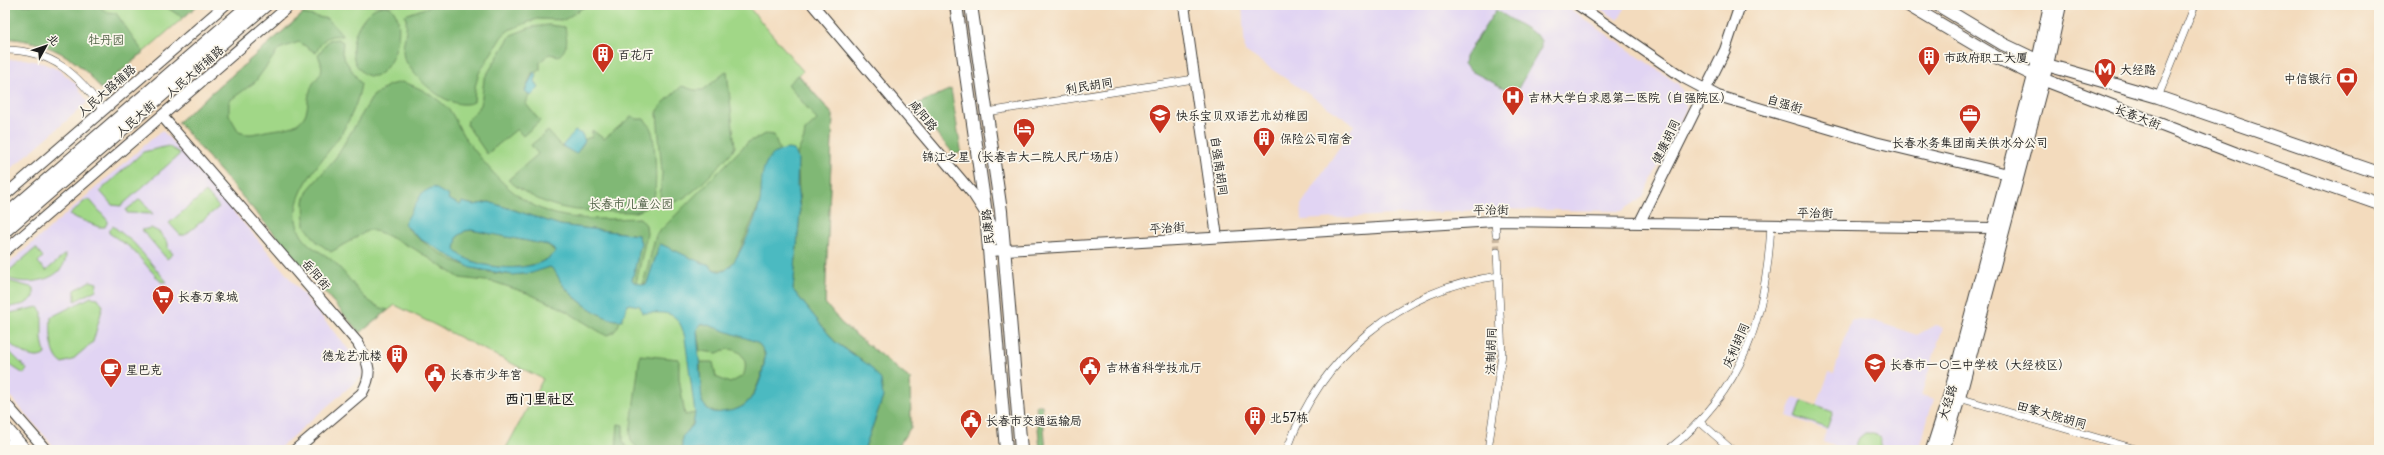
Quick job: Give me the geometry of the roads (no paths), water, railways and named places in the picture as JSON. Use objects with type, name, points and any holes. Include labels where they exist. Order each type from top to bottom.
[{"type":"main road","name":"人民大街","points":[[5,216],[249,5]]},
{"type":"main road","name":"人民大街","points":[[5,231],[266,5]]},
{"type":"main road","name":"民康路","points":[[956,5],[986,214],[1006,450]]},
{"type":"main road","name":"民康路","points":[[971,5],[1005,250],[1021,450]]},
{"type":"main road","name":"长春大街","points":[[1908,5],[1996,56],[2038,77],[2245,157],[2379,204]]},
{"type":"main road","name":"长春大街","points":[[1938,5],[2003,44],[2042,63],[2158,96],[2379,173]]},
{"type":"main road","name":"大经路","points":[[2042,63],[2050,5]]},
{"type":"main road","name":"大经路","points":[[1932,450],[1950,394],[2008,174],[2060,5]]},
{"type":"main road","name":"大经路","points":[[1943,450],[1959,398],[2038,77]]},
{"type":"main road","points":[[5,427],[25,450]]},
{"type":"main road","points":[[5,445],[9,450]]},
{"type":"street","name":"人民大路辅路","points":[[5,195],[225,5]]},
{"type":"street","name":"人民大街辅路","points":[[5,251],[290,5]]},
{"type":"street","name":"咸阳路","points":[[813,5],[956,173],[986,214],[1005,250]]},
{"type":"street","name":"自强南胡同","points":[[1184,5],[1217,237]]},
{"type":"street","name":"自强街","points":[[1578,5],[1705,90],[1766,112],[1875,142],[2008,174]]},
{"type":"street","name":"健康胡同","points":[[1640,222],[1725,50],[1740,5]]},
{"type":"street","points":[[2158,96],[2195,5]]},
{"type":"street","points":[[5,50],[50,58],[63,66],[84,86],[103,110]]},
{"type":"street","name":"利民胡同","points":[[987,112],[1194,79]]},
{"type":"street","name":"岳阳街","points":[[162,116],[358,343],[367,360],[370,372],[368,383],[362,393],[295,450]]},
{"type":"street","points":[[1495,221],[1496,234]]},
{"type":"street","name":"平治街","points":[[990,251],[1495,221],[1994,228]]},
{"type":"street","name":"庆利胡同","points":[[1668,450],[1700,422],[1727,386],[1753,335],[1767,279],[1771,225]]},
{"type":"street","name":"法制胡同","points":[[1488,450],[1501,372],[1502,339],[1497,252]]},
{"type":"street","points":[[1287,450],[1299,420],[1318,387],[1340,359],[1366,334],[1395,312],[1426,295],[1460,282],[1499,276]]},
{"type":"street","name":"田家大院胡同","points":[[1959,398],[2139,450]]},
{"type":"street","points":[[5,403],[46,450]]},
{"type":"street","points":[[1700,422],[1732,450]]},
{"type":"water","points":[[534,72],[537,75],[535,81],[539,88],[531,96],[525,91]]},
{"type":"water","points":[[575,131],[582,134],[585,141],[576,154],[562,146]]},
{"type":"water","points":[[785,150],[794,150],[798,159],[797,185],[800,213],[793,290],[835,342],[870,366],[881,380],[883,397],[864,450],[682,450],[682,437],[693,425],[695,413],[685,338],[679,322],[675,317],[665,313],[642,313],[640,306],[628,304],[622,320],[607,318],[598,314],[574,296],[563,285],[550,267],[532,273],[512,275],[471,268],[420,239],[404,224],[422,193],[433,187],[449,196],[448,199],[460,205],[462,202],[474,205],[489,202],[560,225],[638,235],[641,243],[632,280],[644,285],[647,283],[660,244],[700,262],[708,264],[714,270],[723,271],[728,268],[740,252],[755,218],[760,202],[762,177],[766,163],[772,155]],"holes":[[[471,230],[548,245],[552,247],[555,252],[547,259],[535,264],[505,268],[490,266],[464,257],[455,250],[457,237],[465,231]],[[702,323],[754,341],[760,345],[765,353],[764,367],[759,382],[752,396],[743,406],[733,410],[713,412],[702,402],[697,329]]]},
{"type":"tunnel","points":[[1496,234],[1497,252]]},
{"type":"place","name":"百花厅","points":[[603,74]]},
{"type":"place","name":"市政府职工大厦","points":[[1929,76]]},
{"type":"place","name":"大经路","points":[[2105,88]]},
{"type":"place","name":"中信银行","points":[[2347,98]]},
{"type":"place","name":"吉林大学白求恩第二医院（自强院区）","points":[[1513,116]]},
{"type":"place","name":"快乐宝贝双语艺术幼稚园","points":[[1160,134]]},
{"type":"place","name":"长春水务集团南关供水分公司","points":[[1970,134]]},
{"type":"place","name":"锦江之星（长春吉大二院人民广场店）","points":[[1024,148]]},
{"type":"place","name":"保险公司宿舍","points":[[1264,158]]},
{"type":"place","name":"长春万象城","points":[[163,316]]},
{"type":"place","name":"德龙艺术楼","points":[[397,374]]},
{"type":"place","name":"长春市一〇三中学校（大经校区）","points":[[1875,384]]},
{"type":"place","name":"吉林省科学技术厅","points":[[1090,386]]},
{"type":"place","name":"星巴克","points":[[111,388]]},
{"type":"place","name":"长春市少年宫","points":[[435,394]]},
{"type":"place","name":"北57栋","points":[[1255,436]]},
{"type":"place","name":"长春市交通运输局","points":[[971,440]]},
{"type":"district","name":"西门里社区","points":[[540,398]]},
{"type":"park label","name":"牡丹园","points":[[106,39]]},
{"type":"park label","name":"长春市儿童公园","points":[[631,203]]}]
